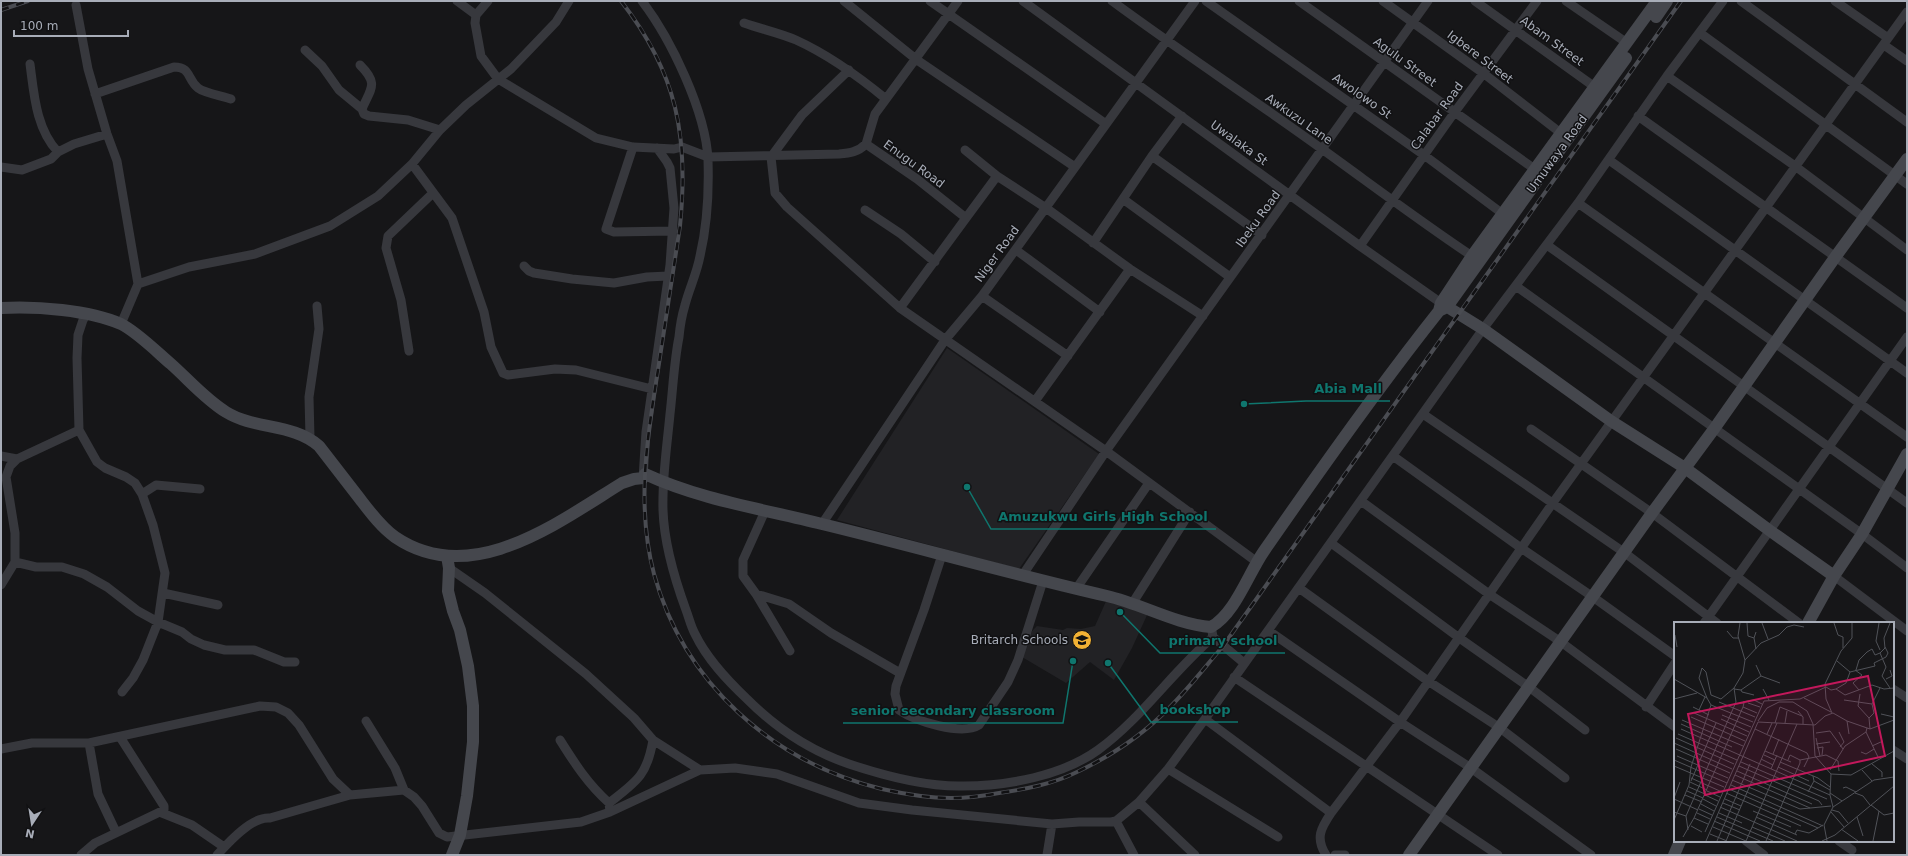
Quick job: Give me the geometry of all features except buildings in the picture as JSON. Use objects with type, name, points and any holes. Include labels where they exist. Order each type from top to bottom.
[{"type":"street","points":[[457,1],[476,15]]},
{"type":"street","points":[[488,1],[476,15],[475,23],[481,56],[498,79],[596,138],[633,147],[674,149],[682,146],[708,157],[772,157],[839,154],[853,152],[862,148],[866,144]]},
{"type":"street","points":[[138,284],[190,267],[255,254],[330,226],[378,196],[412,164],[440,130],[466,105],[512,69],[556,22],[569,1]]},
{"type":"street","points":[[642,1],[652,14],[676,57],[694,100],[703,128],[708,157],[705,228],[701,255],[684,307],[678,341],[663,482],[663,514],[675,579],[694,634],[722,674],[764,716],[812,748],[843,762],[874,772],[921,782],[961,787],[1013,782],[1048,774],[1097,751],[1128,724],[1162,690],[1196,652],[1228,612],[1257,562],[1346,433],[1391,371],[1442,307],[1483,329],[1611,421],[1685,468],[1907,631]]},
{"type":"street","points":[[844,1],[917,60],[1074,167]]},
{"type":"street","points":[[930,1],[949,16],[1106,124]]},
{"type":"street","name":"Enugu Road","points":[[958,1],[949,16],[876,114],[866,144],[917,179],[966,218]]},
{"type":"street","name":"Uwalaka St","points":[[1023,1],[1136,82],[1442,307]]},
{"type":"street","name":"Awkuzu Lane","points":[[1112,1],[1322,149],[1393,202],[1472,256]]},
{"type":"street","name":"Niger Road","points":[[822,524],[945,340],[982,296],[1016,250],[1074,167],[1195,1]]},
{"type":"street","name":"Awolowo St","points":[[1206,1],[1424,155],[1503,214]]},
{"type":"street","name":"Agulu Street","points":[[1299,1],[1536,170]]},
{"type":"street","name":"Igbere Street","points":[[1383,1],[1483,73],[1562,134]]},
{"type":"street","name":"Ibeku Road","points":[[1022,576],[1106,451],[1428,1]]},
{"type":"street","name":"Abam Street","points":[[1475,1],[1599,90]]},
{"type":"street","name":"Calabar Road","points":[[1360,246],[1393,202],[1454,113],[1537,1]]},
{"type":"street","points":[[1566,1],[1627,43]]},
{"type":"street","name":"Umuwaya Road","points":[[1442,307],[1599,90],[1667,1]]},
{"type":"street","points":[[366,721],[395,768],[404,790],[414,797],[443,836],[447,838],[460,835],[580,822],[610,807],[700,770],[735,768],[777,774],[859,803],[912,810],[1052,824],[1116,821],[1140,802],[1168,769],[1244,663],[1269,631],[1483,329],[1547,246],[1609,160],[1638,116],[1723,1]]},
{"type":"street","points":[[1741,1],[1907,122]]},
{"type":"street","points":[[1835,1],[1886,41],[1907,61]]},
{"type":"street","name":"Umuwaya Road","points":[[1442,307],[1472,256],[1562,134],[1599,90],[1654,2]]},
{"type":"street","points":[[76,5],[86,59],[95,94],[117,161],[138,284],[121,324]]},
{"type":"street","points":[[1326,855],[1321,848],[1319,840],[1323,826],[1331,813],[1400,722],[1458,637],[1611,421],[1735,250],[1764,207],[1855,85],[1907,12]]},
{"type":"street","points":[[744,23],[795,40],[825,55],[849,70],[886,99]]},
{"type":"street","points":[[1700,33],[1907,184]]},
{"type":"street","points":[[305,50],[322,66],[339,90],[362,109],[364,114],[369,116],[408,120],[440,130]]},
{"type":"street","points":[[30,64],[36,107],[49,141],[58,152]]},
{"type":"street","points":[[360,65],[372,79],[372,85],[362,109]]},
{"type":"street","points":[[95,94],[174,67],[181,67],[186,70],[198,89],[232,99]]},
{"type":"street","points":[[849,70],[802,115],[772,157],[775,193],[787,208],[900,308],[1106,451],[1257,562]]},
{"type":"street","points":[[1668,76],[1795,166],[1907,250]]},
{"type":"street","points":[[1093,243],[1152,156],[1182,116]]},
{"type":"street","points":[[1638,116],[1907,308]]},
{"type":"street","points":[[1,167],[22,170],[51,159],[58,152],[74,144],[107,134]]},
{"type":"street","points":[[633,147],[606,228],[614,232],[673,231]]},
{"type":"street","points":[[643,478],[652,389],[668,276],[674,208],[670,168],[657,148]]},
{"type":"street","points":[[965,150],[997,176],[1046,208],[1130,269],[1203,316]]},
{"type":"street","points":[[1152,156],[1262,235]]},
{"type":"street","points":[[1409,855],[1652,513],[1714,429],[1836,256],[1907,159]]},
{"type":"street","points":[[1609,160],[1907,373]]},
{"type":"street","points":[[412,164],[452,218],[484,312],[491,347],[503,373],[508,375],[555,369],[576,370],[652,389]]},
{"type":"street","points":[[900,308],[997,176]]},
{"type":"street","points":[[409,351],[401,300],[386,248],[386,240],[388,236],[433,193]]},
{"type":"street","points":[[1123,199],[1230,277]]},
{"type":"street","points":[[1578,202],[1907,437]]},
{"type":"street","points":[[865,210],[900,234],[935,262]]},
{"type":"street","points":[[1547,246],[1827,448],[1907,503]]},
{"type":"street","points":[[1016,250],[1100,312]]},
{"type":"street","points":[[524,266],[529,272],[595,282],[614,283],[647,277],[668,276]]},
{"type":"street","points":[[1035,401],[1130,269]]},
{"type":"street","points":[[1516,286],[1642,378],[1862,534],[1907,568]]},
{"type":"street","points":[[982,296],[1068,356]]},
{"type":"street","points":[[310,438],[309,397],[320,329],[317,306]]},
{"type":"street","points":[[1,308],[19,307],[51,309],[87,314],[121,324],[172,364],[209,400],[227,413],[249,422],[292,430],[310,438],[319,446],[377,520],[394,537],[448,562],[586,674],[634,718],[653,740],[700,770]]},
{"type":"street","points":[[87,314],[83,320],[78,335],[77,358],[79,430],[97,462],[105,468],[126,477],[135,483],[142,494],[164,566],[165,580],[158,622],[143,660],[133,678],[122,692]]},
{"type":"street","points":[[1423,414],[1625,553],[1706,620],[1907,337]]},
{"type":"street","points":[[1531,428],[1580,465],[1652,513],[1798,622]]},
{"type":"street","points":[[1,585],[15,562],[15,533],[6,477],[10,466],[17,459],[79,430]]},
{"type":"street","points":[[1809,622],[1834,576],[1862,534],[1907,454]]},
{"type":"street","points":[[1,456],[17,459]]},
{"type":"street","points":[[1393,456],[1674,655]]},
{"type":"street","points":[[448,562],[464,557],[491,552],[519,543],[622,483],[643,478],[645,474],[663,482],[723,501],[822,524],[1022,576],[1112,597],[1212,632],[1244,663]]},
{"type":"street","points":[[1076,589],[1149,483]]},
{"type":"street","points":[[142,494],[156,485],[200,489]]},
{"type":"street","points":[[1361,501],[1489,594],[1561,642],[1646,707],[1674,726]]},
{"type":"street","points":[[765,511],[744,560],[742,568],[743,576],[756,594],[790,651]]},
{"type":"street","points":[[1132,604],[1190,512]]},
{"type":"street","points":[[1331,543],[1458,637],[1529,687],[1585,730]]},
{"type":"street","points":[[942,555],[924,610],[900,673],[895,694],[899,710],[905,714],[936,724],[962,730],[979,725],[1008,682],[1018,660],[1043,581]]},
{"type":"street","points":[[15,562],[36,567],[62,567],[84,574],[107,587],[125,602],[158,622],[182,632],[191,639],[204,645],[225,650],[254,650],[284,662],[295,662]]},
{"type":"street","points":[[448,562],[448,591],[460,630],[468,666],[473,706],[473,742],[460,835],[452,855]]},
{"type":"street","points":[[1299,588],[1428,681],[1500,728],[1565,778]]},
{"type":"street","points":[[163,593],[218,604]]},
{"type":"street","points":[[756,594],[789,604],[831,633],[900,673]]},
{"type":"street","points":[[1269,631],[1400,722],[1471,768],[1591,855]]},
{"type":"street","points":[[1646,707],[1674,665]]},
{"type":"street","points":[[1234,677],[1438,813],[1498,855]]},
{"type":"street","points":[[1894,690],[1907,698]]},
{"type":"street","points":[[1,749],[32,743],[90,743],[260,706],[276,707],[288,713],[299,725],[334,779],[350,795]]},
{"type":"street","points":[[1205,719],[1331,813]]},
{"type":"street","points":[[120,737],[164,806],[162,813]]},
{"type":"street","points":[[560,740],[580,773],[610,807]]},
{"type":"street","points":[[610,807],[635,783],[651,755],[653,740]]},
{"type":"street","points":[[90,743],[98,794],[116,832]]},
{"type":"street","points":[[1894,751],[1907,759]]},
{"type":"street","points":[[1168,769],[1278,837]]},
{"type":"street","points":[[216,855],[240,832],[264,817],[270,818],[350,795],[404,790]]},
{"type":"street","points":[[1140,802],[1190,855]]},
{"type":"street","points":[[81,855],[95,843],[116,832],[162,813],[192,825],[224,847]]},
{"type":"street","points":[[1116,821],[1134,855]]},
{"type":"street","points":[[1047,855],[1052,824]]},
{"type":"street","points":[[1674,855],[1680,842]]},
{"type":"street","points":[[1747,842],[1764,855]]},
{"type":"street","points":[[1840,842],[1852,850]]},
{"type":"street","points":[[1335,855],[1345,855]]},
{"type":"shaded area","points":[[947,348],[1099,454],[1019,569],[837,520]]},
{"type":"shaded area","name":"Britarch Schools","points":[[1107,599],[1148,613],[1132,648],[1114,680],[1090,662],[1066,683],[1022,657],[1032,631],[1037,626],[1063,630],[1067,628],[1081,629],[1095,626]]},
{"type":"railway","points":[[1,10],[28,1]]},
{"type":"railway","points":[[621,1],[640,28],[655,54],[667,80],[675,107],[680,134],[682,163],[680,226],[650,421],[644,498],[645,523],[654,574],[668,613],[687,650],[710,683],[738,712],[769,738],[804,759],[842,776],[899,793],[942,798],[963,798],[1019,790],[1039,786],[1068,776],[1115,752],[1160,717],[1184,692],[1223,646],[1681,1]]},
{"type":"place","name":"Abia Mall","points":[[1244,404]]},
{"type":"place","name":"Amuzukwu Girls High School","points":[[967,487]]},
{"type":"place","name":"primary school","points":[[1120,612]]},
{"type":"place","name":"Britarch Schools","points":[[1082,640]]},
{"type":"place","name":"senior secondary classroom","points":[[1073,661]]},
{"type":"place","name":"bookshop","points":[[1108,663]]}]
